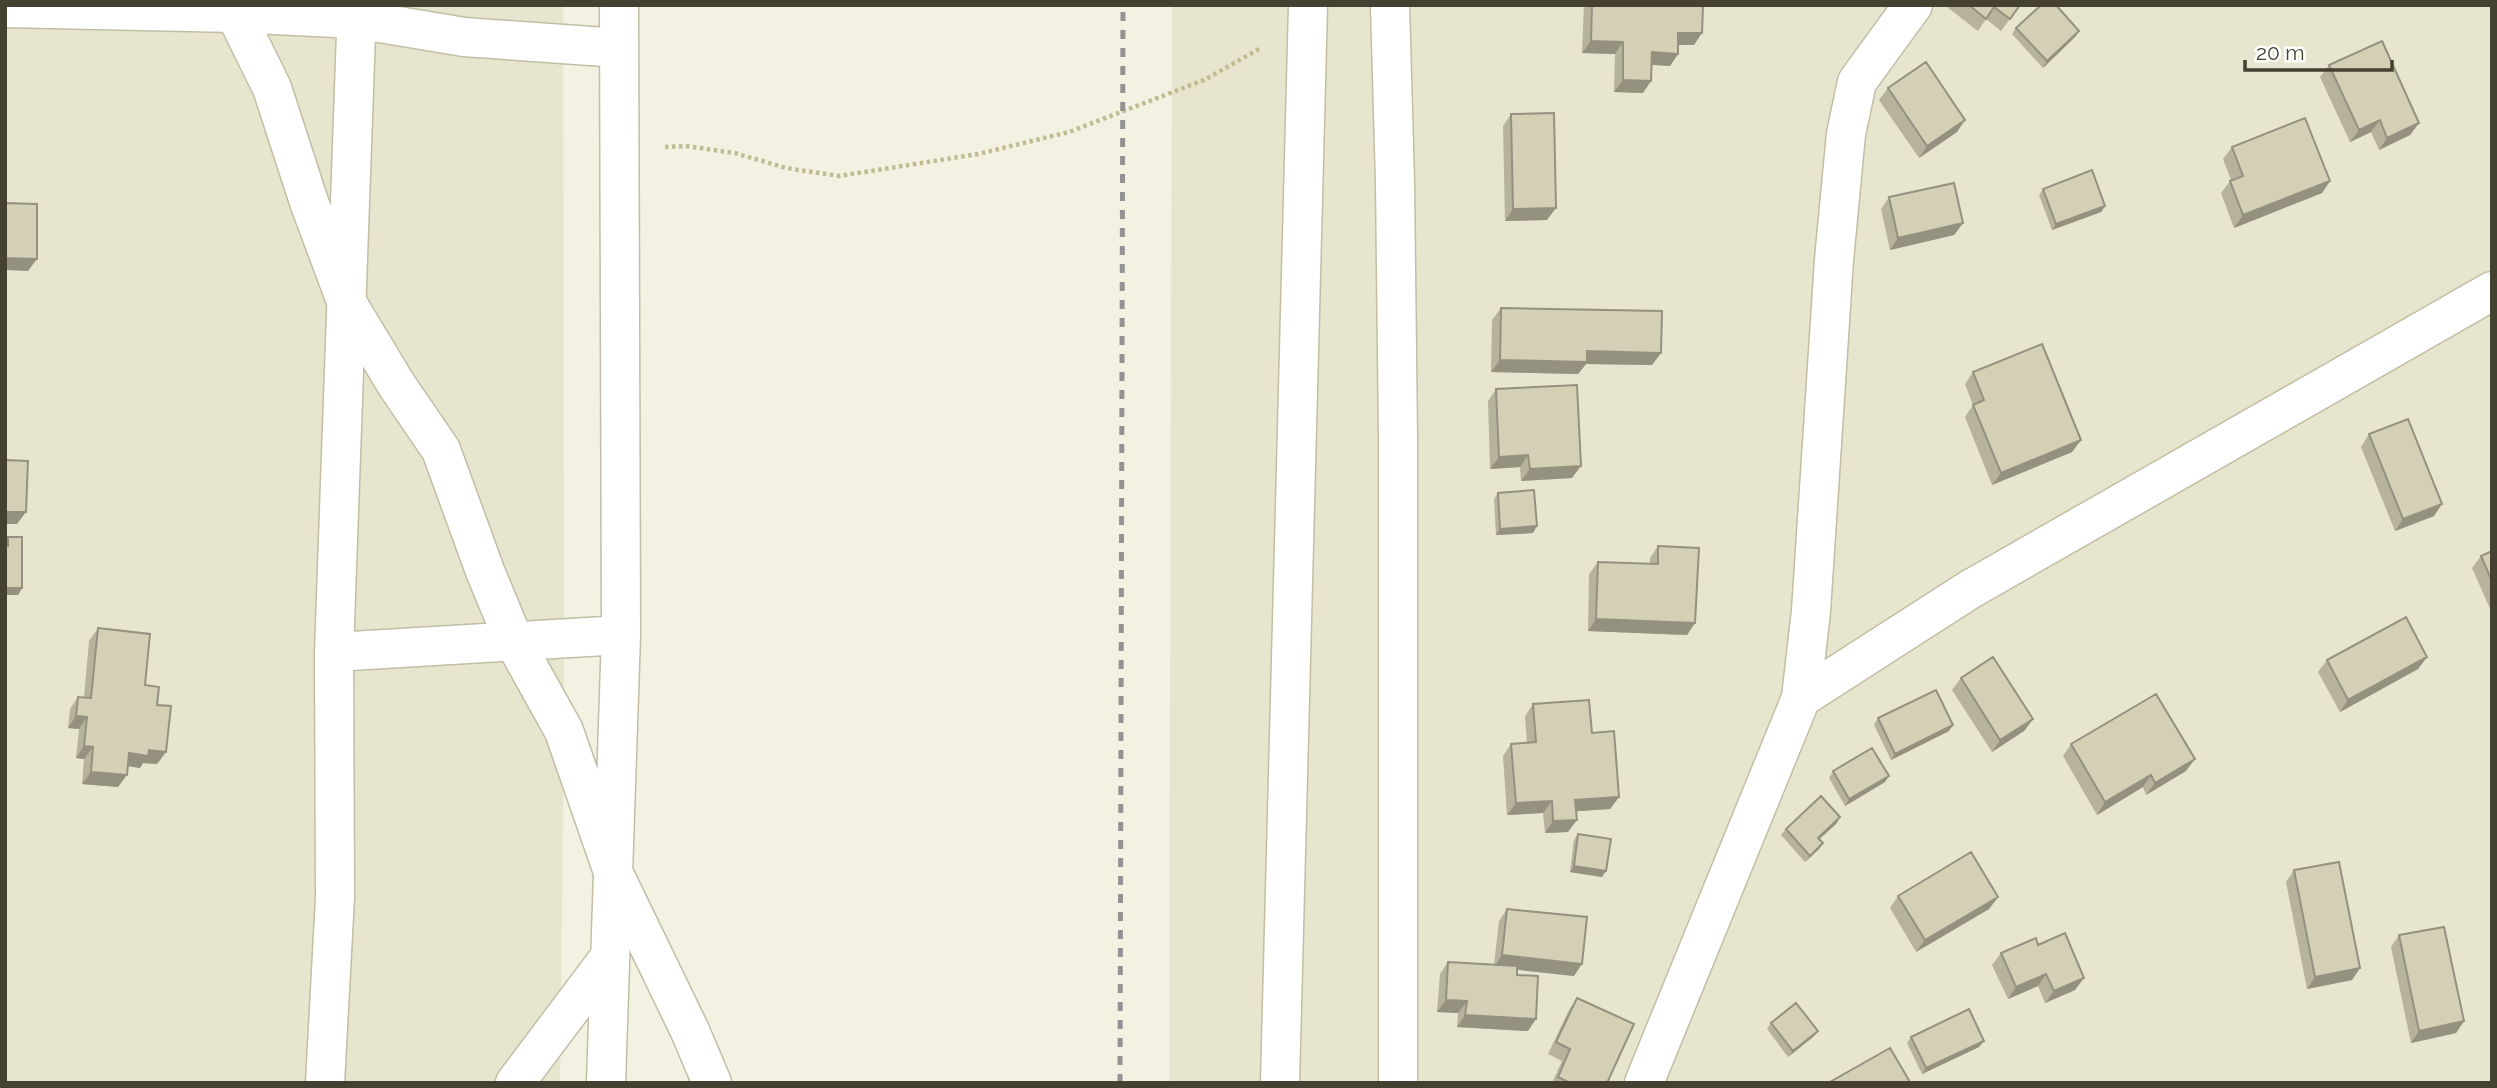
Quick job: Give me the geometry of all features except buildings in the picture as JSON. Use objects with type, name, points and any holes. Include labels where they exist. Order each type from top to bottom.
[{"type":"street","points":[[606,1083],[621,635],[619,5]]},
{"type":"street","points":[[1390,5],[1398,438],[1398,1083]]},
{"type":"street","points":[[1644,1083],[1801,698],[1811,611],[1834,260],[1846,134],[1857,82],[1913,5]]},
{"type":"street","points":[[5,8],[338,12],[464,37],[619,48]]},
{"type":"street","points":[[239,9],[272,88],[309,202],[346,301],[396,384],[441,450],[514,641],[564,731],[613,872],[690,1031],[712,1083]]},
{"type":"street","points":[[325,1083],[335,897],[334,652],[346,301],[338,12]]},
{"type":"street","points":[[1280,1083],[1307,16]]},
{"type":"street","points":[[1801,698],[1969,590],[2492,291]]},
{"type":"street","points":[[334,652],[621,635]]},
{"type":"street","points":[[515,1083],[609,958]]},
{"type":"path","points":[[619,148],[686,146],[735,153],[786,168],[839,176],[978,154],[1069,132],[1204,80],[1307,16]]},
{"type":"shaded area","points":[[5,5],[563,5],[564,731],[560,1083],[5,1083]]},
{"type":"shaded area","points":[[1172,5],[2492,5],[2492,1083],[1169,1083]]},
{"type":"railway","points":[[1120,1083],[1123,5]]}]
